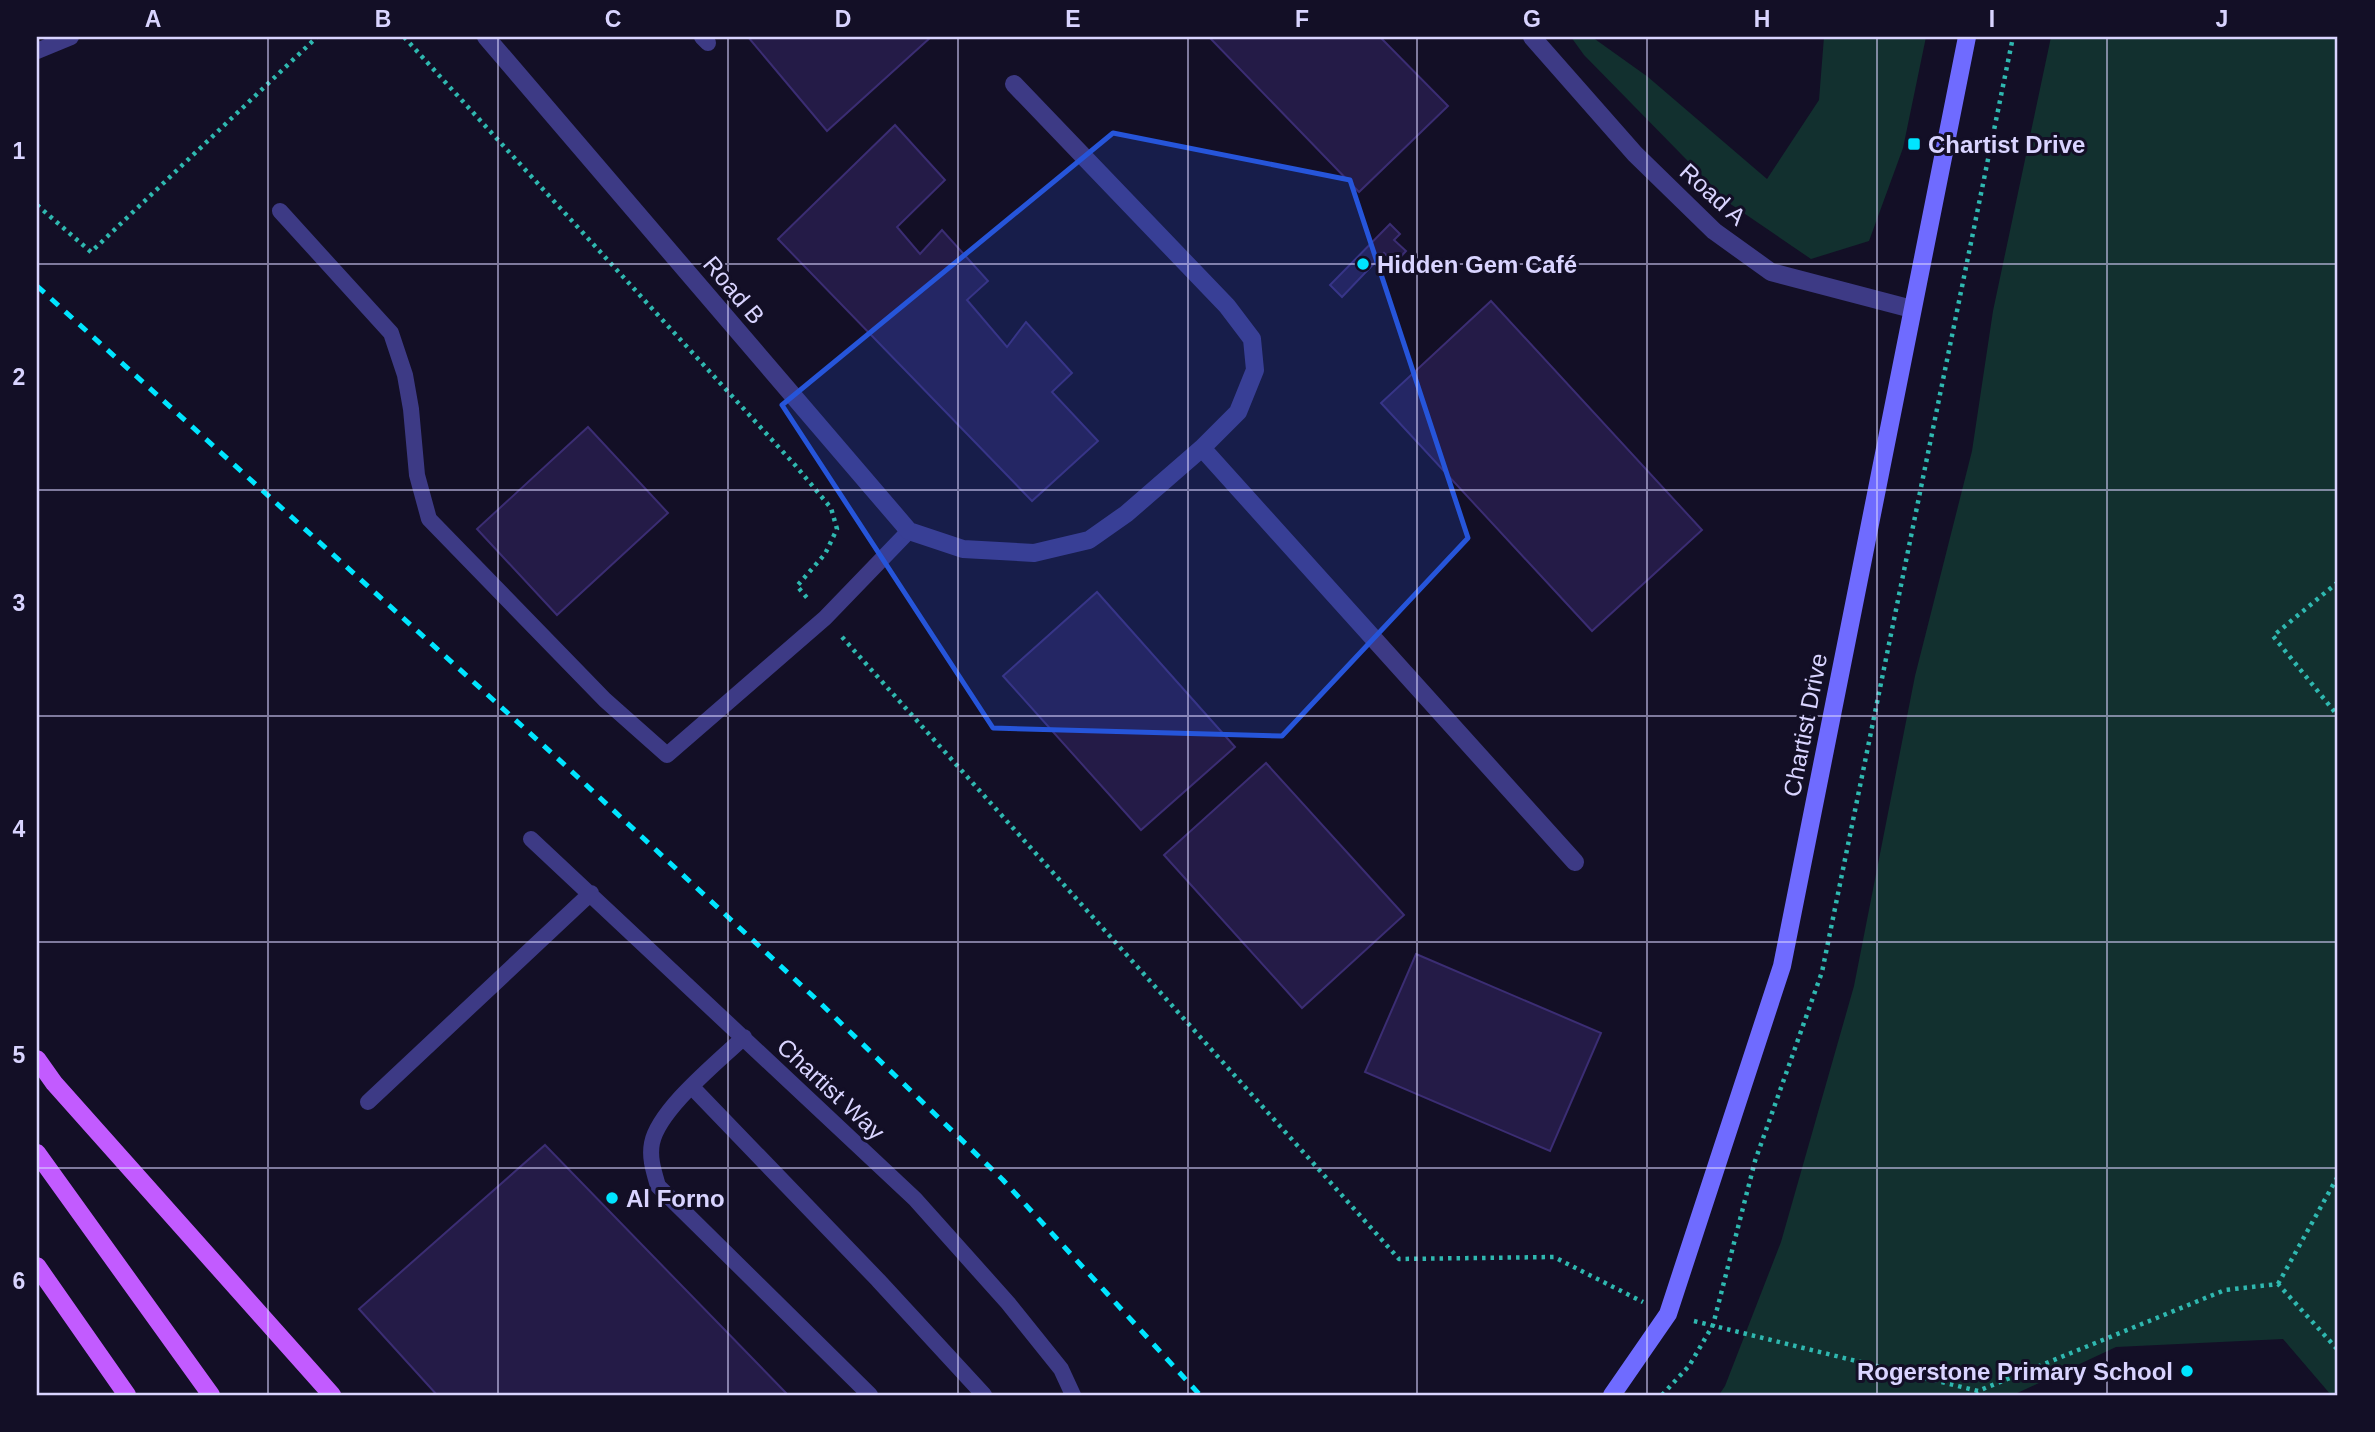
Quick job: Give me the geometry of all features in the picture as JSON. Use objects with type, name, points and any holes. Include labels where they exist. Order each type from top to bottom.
[{"type":"main road","name":"Chartist Drive","points":[[1612,1395],[1668,1314],[1782,966],[1967,37]]},
{"type":"main road","points":[[37,1059],[54,1083],[332,1395]]},
{"type":"main road","points":[[37,1153],[211,1395]]},
{"type":"main road","points":[[37,1266],[127,1395]]},
{"type":"street","name":"Road B","points":[[486,37],[909,531]]},
{"type":"street","name":"Road A","points":[[1532,37],[1635,154],[1714,232],[1771,272],[1912,309]]},
{"type":"street","points":[[909,531],[963,549],[1034,553],[1089,540],[1126,514],[1202,448],[1238,411],[1255,370],[1252,338],[1227,306],[1014,84]]},
{"type":"street","points":[[1202,448],[1575,862]]},
{"type":"lane","points":[[37,51],[71,37]]},
{"type":"lane","points":[[280,211],[391,333],[405,375],[417,475],[429,519],[605,700],[667,755],[825,618],[909,531]]},
{"type":"lane","name":"Chartist Way","points":[[531,839],[915,1199],[1008,1303],[1061,1370],[1073,1395]]},
{"type":"lane","points":[[369,1102],[591,894]]},
{"type":"lane","points":[[744,1037],[673,1105],[655,1132],[651,1145],[651,1161],[658,1186],[870,1395]]},
{"type":"lane","points":[[692,1087],[878,1280],[976,1393]]},
{"type":"path","points":[[37,205],[91,252],[317,37]]},
{"type":"path","points":[[404,37],[795,465],[831,508],[837,529],[825,554],[797,586],[1399,1259],[1554,1257],[1668,1314]]},
{"type":"path","points":[[1661,1395],[1689,1366],[1713,1325],[1755,1161],[1822,972],[2013,37]]},
{"type":"path","points":[[2338,582],[2273,636],[2338,716]]},
{"type":"path","points":[[2278,1284],[2338,1175]]},
{"type":"path","points":[[1713,1325],[1979,1391],[2225,1290],[2278,1284]]},
{"type":"path","points":[[2278,1284],[2338,1350]]},
{"type":"highlighted area","points":[[1113,133],[1350,180],[1468,538],[1282,736],[993,728],[782,405]]},
{"type":"green space","points":[[1571,37],[1592,37],[1648,77],[1767,179],[1819,100],[1824,37],[1926,37],[1903,148],[1869,241],[1811,259],[1729,203],[1584,55]]},
{"type":"green space","points":[[2051,37],[2338,37],[2338,1395],[2331,1395],[2283,1339],[2116,1347],[2013,1395],[1719,1395],[1725,1386],[1781,1242],[1854,986],[1915,676],[1972,451],[1993,311]]},
{"type":"building","points":[[748,37],[931,37],[827,131]]},
{"type":"building","points":[[1209,37],[1380,37],[1448,106],[1359,192]]},
{"type":"building","points":[[895,125],[945,180],[897,227],[920,254],[942,230],[988,281],[967,300],[1007,347],[1026,322],[1072,373],[1052,392],[1098,441],[1032,501],[778,239]]},
{"type":"building","points":[[1390,224],[1400,234],[1394,240],[1406,251],[1395,263],[1384,253],[1342,297],[1330,285]]},
{"type":"building","points":[[1491,301],[1702,530],[1592,631],[1381,403]]},
{"type":"building","points":[[588,427],[668,513],[557,615],[477,529]]},
{"type":"building","points":[[1097,592],[1235,747],[1141,830],[1003,676]]},
{"type":"building","points":[[1266,763],[1404,915],[1302,1008],[1164,855]]},
{"type":"building","points":[[1416,954],[1601,1033],[1550,1151],[1365,1072]]},
{"type":"building","points":[[545,1145],[788,1395],[437,1395],[359,1309]]},
{"type":"railway","points":[[37,286],[554,755],[816,999],[1003,1180],[1200,1395]]},
{"type":"place","name":"Chartist Drive","points":[[1914,144]]},
{"type":"place","name":"Hidden Gem Café","points":[[1363,264]]},
{"type":"place","name":"Al Forno","points":[[612,1198]]},
{"type":"place","name":"Rogerstone Primary School","points":[[2187,1371]]}]
